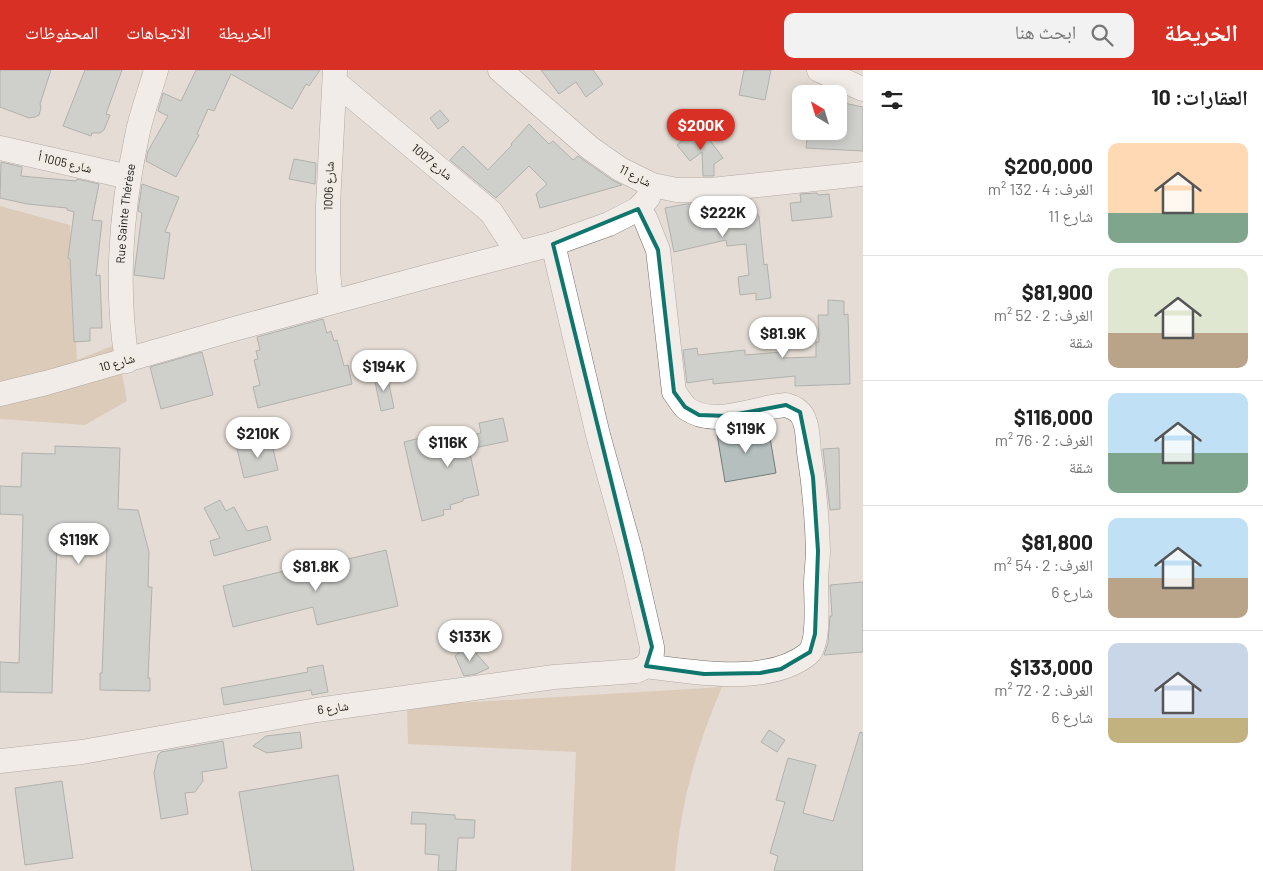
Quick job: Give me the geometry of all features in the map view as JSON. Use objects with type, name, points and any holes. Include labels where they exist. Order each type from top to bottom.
[{"type":"street","name":"Rue Sainte Thérèse","points":[[127,361],[120,298],[122,223],[137,135],[156,70]]},
{"type":"street","name":"شارع 11","points":[[500,70],[590,148],[620,169],[652,185],[677,190],[711,190],[863,174]]},
{"type":"street","points":[[819,70],[863,89]]},
{"type":"street","name":"شارع 1007","points":[[335,76],[491,212],[518,253]]},
{"type":"street","name":"شارع 1006","points":[[331,302],[328,271],[328,205],[335,76]]},
{"type":"street","name":"شارع 1005 أ","points":[[0,148],[129,177]]},
{"type":"street","points":[[553,244],[598,435],[630,550],[649,656],[704,674],[760,673],[781,669],[807,654],[812,648],[815,634],[818,551],[813,477],[805,422],[800,412],[794,407],[786,405],[727,416],[699,415],[685,407],[674,392],[658,250],[645,218],[638,209],[648,198],[652,185]]},
{"type":"street","name":"شارع 10","points":[[0,394],[127,361],[331,302],[553,244],[609,224],[638,209]]},
{"type":"street","name":"شارع 6","points":[[0,761],[82,752],[317,710],[554,677],[636,671],[649,656]]},
{"type":"highlighted area","points":[[638,209],[658,250],[674,392],[685,407],[699,415],[727,416],[786,405],[800,412],[813,477],[818,551],[815,634],[810,652],[801,658],[781,669],[760,673],[704,674],[646,666],[652,647],[553,244]]},
{"type":"shaded area","points":[[0,206],[70,225],[77,360],[117,344],[127,401],[85,425],[0,419]]},
{"type":"shaded area","points":[[722,687],[704,732],[685,800],[675,871],[571,871],[576,752],[408,744],[407,706]]},
{"type":"building","points":[[0,70],[51,70],[40,104],[39,115],[29,118],[0,107]]},
{"type":"building","points":[[85,70],[122,70],[106,114],[110,115],[104,130],[100,133],[92,133],[91,136],[63,126]]},
{"type":"building","points":[[196,70],[320,70],[309,86],[306,84],[292,109],[231,74],[214,111],[208,109],[197,134],[199,135],[176,177],[146,161],[148,151],[168,116],[158,111],[163,93],[181,101]]},
{"type":"building","points":[[541,70],[593,70],[603,84],[586,97],[576,82],[559,94]]},
{"type":"building","points":[[744,70],[771,70],[765,100],[739,95]]},
{"type":"building","points":[[848,104],[863,107],[863,151],[806,148],[807,140],[848,140]]},
{"type":"building","points":[[440,110],[449,121],[438,129],[430,118]]},
{"type":"building","points":[[529,124],[549,144],[553,141],[573,160],[578,156],[622,185],[540,208],[536,194],[547,184],[529,166],[496,198],[450,160],[463,146],[488,170]]},
{"type":"building","points":[[700,127],[723,158],[714,164],[714,176],[703,176],[702,152],[690,161],[677,145]]},
{"type":"building","points":[[294,159],[316,163],[315,184],[289,179]]},
{"type":"building","points":[[1,162],[22,167],[21,176],[76,181],[77,179],[99,184],[92,220],[102,221],[96,276],[100,275],[102,328],[90,328],[90,341],[74,342],[70,259],[68,258],[74,212],[67,210],[67,208],[27,204],[0,198]]},
{"type":"building","points":[[142,184],[179,197],[165,232],[170,233],[164,279],[134,275],[142,213],[138,211]]},
{"type":"building","points":[[817,193],[818,195],[829,194],[832,217],[792,221],[790,203],[801,202],[800,194]]},
{"type":"building","points":[[686,204],[703,204],[704,209],[730,206],[731,210],[751,208],[759,216],[764,265],[767,264],[771,298],[756,300],[756,293],[740,295],[738,277],[749,275],[746,244],[727,246],[726,240],[674,252],[665,208]]},
{"type":"building","points":[[828,300],[844,301],[844,315],[848,314],[850,384],[795,386],[795,376],[713,384],[713,379],[687,383],[683,350],[697,348],[698,355],[745,350],[745,355],[782,352],[783,358],[816,357],[816,342],[819,342],[818,315],[828,315]]},
{"type":"building","points":[[323,319],[327,333],[331,331],[334,341],[337,340],[344,366],[348,365],[352,384],[258,408],[253,387],[260,385],[254,360],[258,359],[256,351],[260,350],[257,337]]},
{"type":"building","points":[[202,352],[213,395],[161,409],[150,367]]},
{"type":"building","points":[[387,374],[394,408],[381,411],[374,377]]},
{"type":"building","points":[[503,418],[508,441],[469,449],[479,495],[450,505],[451,509],[443,510],[444,515],[422,521],[404,442],[432,435],[433,440],[448,436],[450,441],[481,433],[479,423]]},
{"type":"building","points":[[768,426],[776,473],[725,482],[717,434]]},
{"type":"building","points":[[271,440],[278,470],[244,478],[237,449]]},
{"type":"building","points":[[55,446],[120,448],[118,509],[138,510],[149,552],[148,587],[152,587],[148,678],[150,678],[150,691],[100,690],[107,546],[57,544],[52,693],[0,692],[0,662],[19,663],[23,515],[0,514],[0,486],[21,487],[22,453],[55,454]]},
{"type":"building","points":[[839,448],[840,509],[830,510],[823,449]]},
{"type":"building","points":[[220,500],[226,511],[234,507],[247,531],[267,526],[271,540],[214,556],[210,541],[220,538],[204,508]]},
{"type":"building","points":[[386,550],[398,606],[317,625],[313,607],[233,627],[223,586],[284,571],[285,574]]},
{"type":"building","points":[[863,582],[863,652],[824,655],[828,643],[830,616],[832,616],[830,585]]},
{"type":"building","points":[[468,644],[489,668],[476,674],[464,676],[455,656]]},
{"type":"building","points":[[323,665],[328,692],[312,695],[311,690],[224,705],[221,688],[308,672],[307,668]]},
{"type":"building","points":[[769,730],[785,740],[777,752],[761,742]]},
{"type":"building","points":[[300,732],[302,748],[267,753],[253,746],[266,736]]},
{"type":"building","points":[[860,732],[863,733],[863,871],[774,871],[778,856],[770,853],[785,802],[776,800],[788,758],[816,765],[803,813],[833,821]]},
{"type":"building","points":[[223,741],[227,768],[202,772],[203,781],[195,792],[185,793],[188,814],[161,819],[154,773],[158,755],[161,752]]},
{"type":"building","points":[[338,775],[354,871],[252,871],[239,792]]},
{"type":"building","points":[[62,781],[73,858],[25,865],[15,788]]},
{"type":"building","points":[[412,812],[455,815],[455,819],[475,820],[474,838],[458,838],[456,871],[438,871],[439,855],[425,854],[426,824],[411,824]]}]
